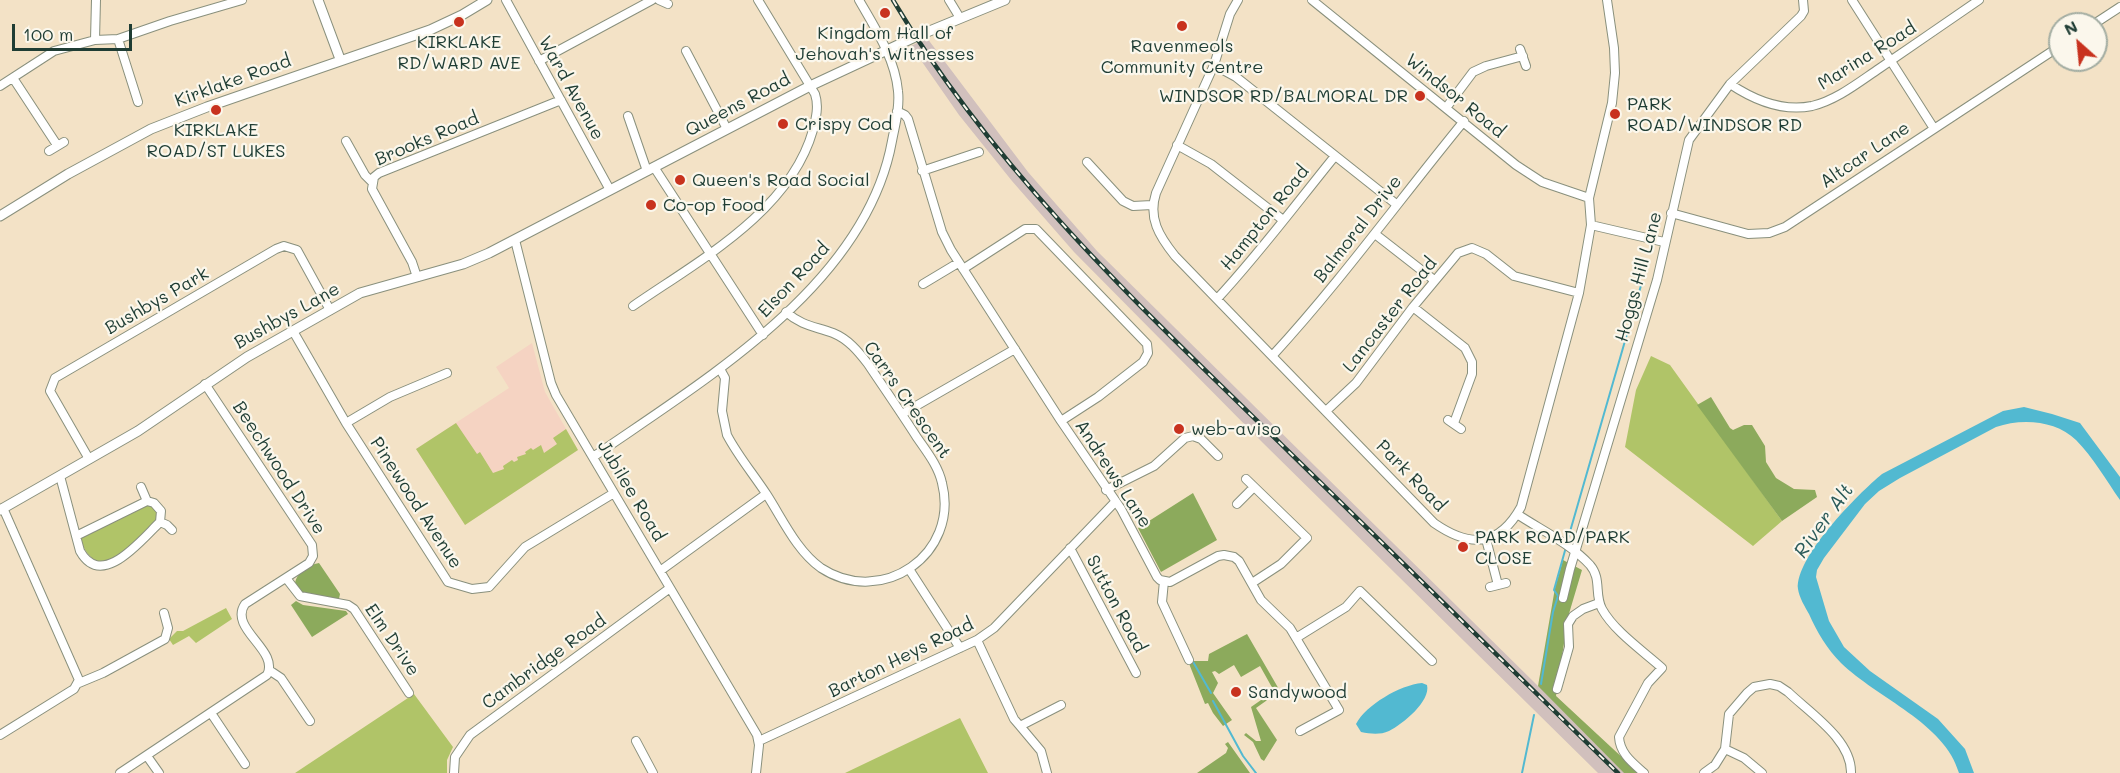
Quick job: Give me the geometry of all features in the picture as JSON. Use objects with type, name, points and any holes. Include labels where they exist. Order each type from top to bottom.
[{"type":"street","points":[[95,40],[96,0]]},
{"type":"street","points":[[0,86],[54,51],[95,40],[118,39],[219,3],[242,0]]},
{"type":"street","points":[[318,0],[340,59]]},
{"type":"street","name":"Kirklake Road","points":[[0,216],[68,174],[152,129],[340,59],[430,30],[487,0]]},
{"type":"street","name":"Ward Avenue","points":[[506,0],[609,190]]},
{"type":"street","points":[[539,61],[652,0]]},
{"type":"street","points":[[659,0],[668,4]]},
{"type":"street","points":[[633,306],[710,254],[749,224],[763,210],[797,165],[811,138],[817,112],[816,100],[810,86],[758,0]]},
{"type":"street","points":[[859,0],[886,50]]},
{"type":"street","points":[[949,0],[960,18]]},
{"type":"street","name":"Queens Road","points":[[609,190],[810,86],[915,37],[1005,0]]},
{"type":"street","points":[[1087,162],[1123,201],[1133,206],[1152,205],[1214,65],[1230,14],[1238,0]]},
{"type":"street","name":"Windsor Road","points":[[1312,0],[1516,165],[1542,182],[1589,198]]},
{"type":"street","points":[[1498,585],[1486,539],[1508,526],[1521,507],[1579,293],[1591,225],[1589,198],[1612,103],[1615,73],[1607,0]]},
{"type":"street","name":"Hoggs Hill Lane","points":[[1563,598],[1657,280],[1689,141],[1730,84],[1801,16],[1804,11],[1803,0]]},
{"type":"street","points":[[1852,0],[1934,127]]},
{"type":"street","name":"Marina Road","points":[[1730,84],[1775,105],[1814,106],[1840,94],[1979,0]]},
{"type":"street","points":[[118,39],[138,102]]},
{"type":"street","name":"Elson Road","points":[[593,457],[720,369],[763,335],[814,284],[845,248],[870,210],[889,158],[897,111],[897,86],[886,50]]},
{"type":"street","points":[[686,51],[728,129]]},
{"type":"street","points":[[1446,108],[1473,72],[1521,53],[1526,66]]},
{"type":"street","name":"Altcar Lane","points":[[1671,213],[1748,234],[1769,233],[1785,226],[2048,54]]},
{"type":"street","points":[[1214,65],[1236,77],[1396,204]]},
{"type":"street","points":[[13,78],[61,144],[50,151]]},
{"type":"street","name":"Brooks Road","points":[[417,277],[412,262],[373,191],[374,177],[561,100]]},
{"type":"street","name":"Andrews Lane","points":[[897,111],[908,119],[942,232],[961,266],[1133,530],[1157,578],[1164,581]]},
{"type":"street","points":[[628,116],[650,169],[763,335]]},
{"type":"street","name":"Balmoral Drive","points":[[1273,355],[1375,234],[1396,204],[1464,121]]},
{"type":"street","points":[[346,141],[365,175],[372,182]]},
{"type":"street","points":[[1177,145],[1211,164],[1282,219]]},
{"type":"street","points":[[922,171],[979,152]]},
{"type":"street","name":"Hampton Road","points":[[1217,299],[1246,268],[1282,219],[1335,156]]},
{"type":"street","name":"Bushbys Lane","points":[[2,509],[138,431],[246,357],[360,293],[463,264],[515,240],[609,190]]},
{"type":"street","name":"Park Road","points":[[1152,205],[1155,226],[1168,246],[1434,523],[1451,535],[1464,539],[1486,539]]},
{"type":"street","points":[[1591,225],[1664,242]]},
{"type":"street","points":[[923,284],[961,266],[1021,231],[1029,228],[1036,229],[1147,344],[1148,353],[1143,362],[1098,397],[1061,421]]},
{"type":"street","points":[[1375,234],[1434,280]]},
{"type":"street","name":"Jubilee Road","points":[[515,240],[551,383],[759,741]]},
{"type":"street","name":"Bushbys Park","points":[[90,459],[50,391],[55,378],[284,246],[297,250],[330,310]]},
{"type":"street","name":"Lancaster Road","points":[[1326,411],[1356,383],[1434,280],[1458,253],[1472,248],[1486,254],[1514,276],[1579,293]]},
{"type":"street","points":[[1413,307],[1465,348],[1472,362],[1472,374],[1454,424]]},
{"type":"street","name":"Carrs Crescent","points":[[786,312],[804,325],[845,339],[857,350],[938,470],[945,502],[942,521],[935,540],[924,556],[909,569]]},
{"type":"street","name":"Pinewood Avenue","points":[[293,331],[346,423],[448,582],[472,589],[489,587],[525,547],[614,493]]},
{"type":"street","points":[[902,414],[1015,350]]},
{"type":"street","points":[[720,369],[725,378],[722,411],[727,435],[803,551],[830,573],[849,580],[870,581],[890,578],[909,569],[960,648]]},
{"type":"street","points":[[346,423],[390,397],[447,373]]},
{"type":"street","name":"Beechwood Drive","points":[[205,384],[312,546],[314,553],[311,560],[245,604],[241,613],[242,620],[268,661],[270,670]]},
{"type":"street","points":[[1106,490],[1148,470],[1181,440],[1189,437],[1201,439],[1218,456]]},
{"type":"street","points":[[60,476],[76,536],[83,556],[92,564],[104,566],[116,563],[160,522],[161,515],[159,508],[147,501],[76,536]]},
{"type":"street","points":[[1246,479],[1307,538],[1281,564],[1252,584]]},
{"type":"street","points":[[141,487],[147,501]]},
{"type":"street","points":[[1237,504],[1254,487]]},
{"type":"street","points":[[660,571],[766,494]]},
{"type":"street","name":"Barton Heys Road","points":[[759,741],[977,640],[994,628],[1115,502]]},
{"type":"street","points":[[2,509],[78,675],[79,683]]},
{"type":"street","points":[[1517,514],[1575,552],[1591,566],[1599,582],[1599,603],[1610,621],[1662,668],[1648,683],[1619,737],[1626,756],[1644,773]]},
{"type":"street","points":[[160,522],[172,530]]},
{"type":"street","name":"Sutton Road","points":[[1070,548],[1136,674]]},
{"type":"street","points":[[1189,660],[1162,602],[1164,581],[1175,580],[1224,555],[1234,557],[1239,561],[1261,600],[1285,622],[1296,638],[1339,710],[1300,731]]},
{"type":"street","name":"Elm Drive","points":[[286,578],[300,596],[348,605],[354,609],[394,676],[409,693]]},
{"type":"street","name":"Cambridge Road","points":[[454,773],[455,757],[470,735],[670,588]]},
{"type":"street","points":[[1296,638],[1346,607],[1360,591],[1432,661]]},
{"type":"street","points":[[1557,689],[1569,647],[1568,624],[1578,612],[1599,603]]},
{"type":"street","points":[[0,735],[74,689],[79,683],[103,673],[165,639],[168,628],[164,613]]},
{"type":"street","points":[[977,640],[1014,719],[1041,751],[1047,773]]},
{"type":"street","points":[[120,773],[265,677],[270,670],[281,678],[310,721]]},
{"type":"street","points":[[1704,773],[1715,765],[1725,749],[1729,714],[1754,687],[1770,684],[1779,686],[1788,692],[1838,739],[1848,753],[1851,773]]},
{"type":"street","points":[[1020,726],[1061,705]]},
{"type":"street","points":[[211,713],[245,764]]},
{"type":"street","points":[[636,741],[653,773]]},
{"type":"street","points":[[756,773],[759,741]]},
{"type":"street","points":[[1725,749],[1744,758],[1762,773]]},
{"type":"street","points":[[147,756],[159,773]]},
{"type":"shaded area","points":[[927,38],[1028,172],[1097,251],[1538,686],[1556,696],[1637,773],[1598,773],[1263,443],[1074,252],[1012,181],[959,115],[911,46]]},
{"type":"shaded area","points":[[532,343],[545,392],[578,450],[465,525],[416,449],[509,388],[496,367]]},
{"type":"green space","points":[[1651,356],[1670,365],[1782,521],[1753,546],[1625,447],[1636,390]]},
{"type":"green space","points":[[1711,397],[1730,428],[1733,430],[1744,425],[1752,425],[1765,446],[1766,462],[1776,478],[1794,489],[1815,490],[1817,497],[1782,521],[1697,405]]},
{"type":"green space","points":[[456,423],[477,454],[480,452],[493,473],[504,469],[503,466],[512,460],[514,462],[518,460],[517,457],[526,454],[525,452],[531,448],[533,450],[541,445],[544,453],[557,444],[553,438],[566,429],[578,450],[465,525],[416,449]]},
{"type":"green space","points":[[1193,493],[1217,540],[1161,572],[1138,528]]},
{"type":"green space","points":[[146,504],[151,505],[156,511],[157,519],[119,557],[102,562],[88,554],[80,538]]},
{"type":"green space","points":[[1563,560],[1582,570],[1568,617],[1556,696],[1639,773],[1624,773],[1538,686],[1555,588]]},
{"type":"green space","points":[[319,563],[340,594],[339,599],[302,593],[295,584],[303,570]]},
{"type":"green space","points":[[296,601],[303,605],[346,611],[348,614],[312,637],[291,605]]},
{"type":"green space","points":[[226,608],[232,619],[196,643],[189,636],[173,645],[169,639],[177,631],[183,631]]},
{"type":"green space","points":[[1247,634],[1280,691],[1256,708],[1277,740],[1264,761],[1253,742],[1244,735],[1246,733],[1256,741],[1261,741],[1251,707],[1274,691],[1260,666],[1241,677],[1234,665],[1219,674],[1212,672],[1218,683],[1213,693],[1232,720],[1223,726],[1208,703],[1205,704],[1188,661],[1208,661],[1209,654]]},
{"type":"green space","points":[[414,694],[453,747],[447,760],[447,773],[295,773]]},
{"type":"green space","points":[[960,718],[988,773],[845,773]]},
{"type":"green space","points":[[1228,742],[1250,773],[1197,773],[1226,753],[1228,748],[1225,744]]},
{"type":"water","points":[[2024,407],[2080,423],[2120,477],[2120,500],[2088,454],[2068,433],[2059,428],[2038,423],[2006,424],[1996,427],[1879,491],[1865,504],[1817,570],[1816,577],[1829,621],[1844,647],[1870,671],[1938,719],[1965,749],[1974,773],[1959,773],[1951,755],[1925,725],[1856,676],[1831,652],[1801,599],[1798,589],[1800,576],[1807,560],[1830,527],[1882,474],[2003,411]]},
{"type":"water","points":[[1422,683],[1427,685],[1425,698],[1401,723],[1382,733],[1361,732],[1356,724],[1375,703],[1394,692]]},
{"type":"waterway","points":[[1567,542],[1642,282]]},
{"type":"waterway","points":[[1541,684],[1553,612],[1558,596],[1554,590],[1566,547]]},
{"type":"waterway","points":[[1192,660],[1211,693]]},
{"type":"waterway","points":[[1213,701],[1243,756],[1256,773]]},
{"type":"waterway","points":[[1522,773],[1534,715]]},
{"type":"railway","points":[[893,0],[933,62],[977,122],[1023,179],[1073,235],[1176,342],[1618,773]]},
{"type":"place","name":"Kingdom Hall of Jehovah's Witnesses","points":[[885,13]]},
{"type":"place","name":"KIRKLAKE RD/WARD AVE","points":[[459,22]]},
{"type":"place","name":"Ravenmeols Community Centre","points":[[1182,26]]},
{"type":"place","name":"WINDSOR RD/BALMORAL DR","points":[[1420,96]]},
{"type":"place","name":"KIRKLAKE ROAD/ST LUKES","points":[[216,110]]},
{"type":"place","name":"PARK ROAD/WINDSOR RD","points":[[1615,114]]},
{"type":"place","name":"Crispy Cod","points":[[783,124]]},
{"type":"place","name":"Queen's Road Social","points":[[680,180]]},
{"type":"place","name":"Co-op Food","points":[[651,205]]},
{"type":"place","name":"web-aviso","points":[[1179,429]]},
{"type":"place","name":"PARK ROAD/PARK CLOSE","points":[[1463,547]]},
{"type":"place","name":"Sandywood","points":[[1236,692]]},
{"type":"water label","name":"River Alt","points":[[1824,521]]}]
